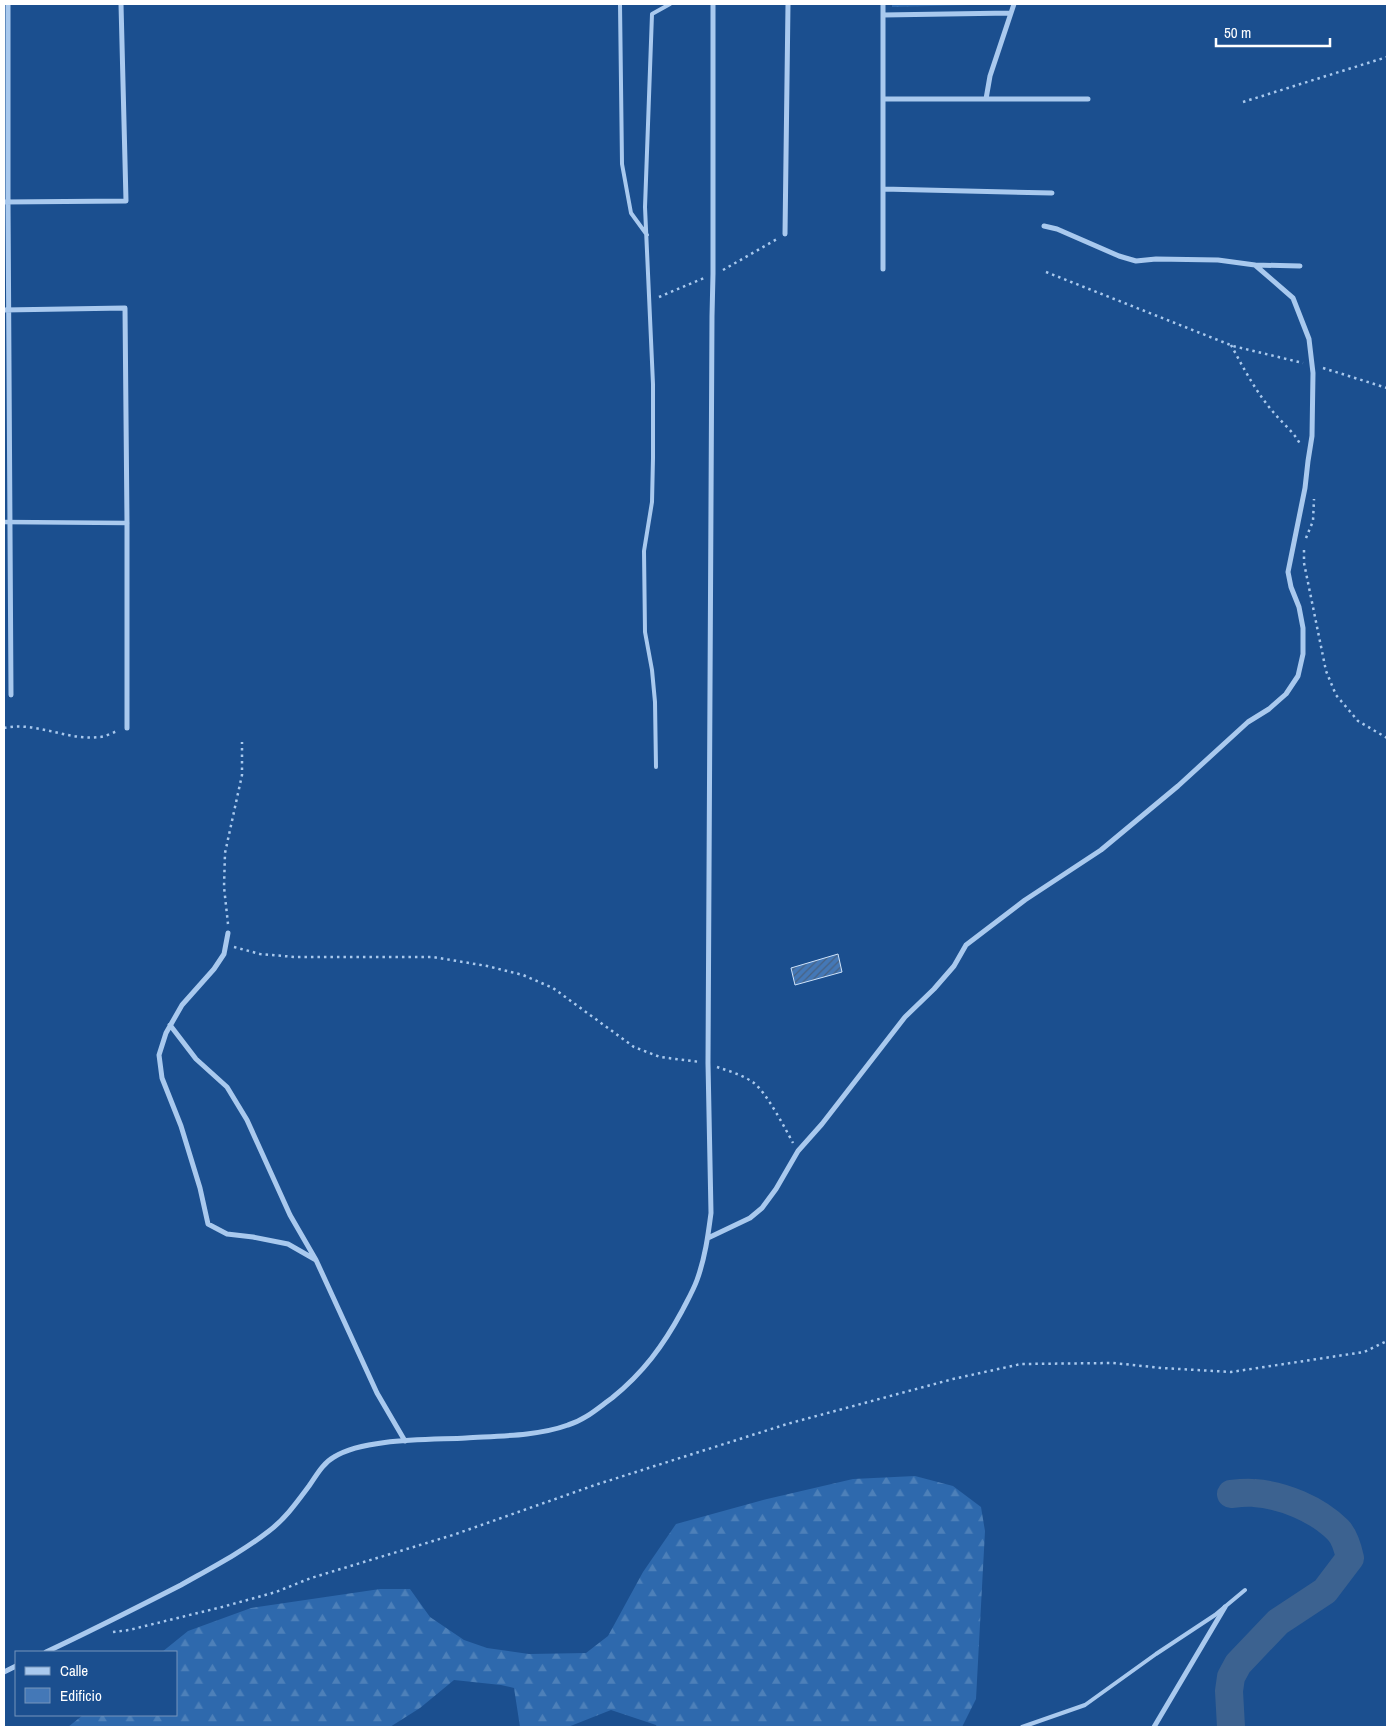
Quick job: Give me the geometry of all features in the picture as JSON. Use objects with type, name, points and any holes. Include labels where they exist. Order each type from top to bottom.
[{"type":"street","points":[[8,4],[6,310],[11,695]]},
{"type":"street","points":[[6,202],[126,201],[121,4]]},
{"type":"street","points":[[48,1651],[119,1618],[253,1544],[278,1524],[294,1506],[320,1470],[333,1457],[362,1447],[405,1441],[466,1438],[549,1430],[569,1425],[585,1417],[628,1385],[645,1368],[669,1334],[697,1282],[708,1238],[711,1213],[708,1064],[712,316],[714,274],[713,4]]},
{"type":"street","points":[[785,234],[788,4]]},
{"type":"street","points":[[883,4],[883,269]]},
{"type":"street","points":[[986,99],[990,76],[1014,4]]},
{"type":"street","points":[[883,15],[1011,13]]},
{"type":"street","points":[[883,99],[1088,99]]},
{"type":"street","points":[[883,189],[1052,194]]},
{"type":"street","points":[[1044,226],[1057,229],[1119,256],[1136,261],[1156,259],[1218,260],[1255,265],[1300,266]]},
{"type":"street","points":[[708,1238],[750,1218],[762,1208],[776,1190],[798,1152],[905,1017],[934,989],[954,966],[966,944],[1025,900],[1101,850],[1178,786],[1248,722],[1269,709],[1286,694],[1298,676],[1303,654],[1303,628],[1299,607],[1291,587],[1288,572],[1305,488],[1312,436],[1312,365],[1309,339],[1293,298],[1255,265]]},
{"type":"street","points":[[6,310],[125,308],[127,728]]},
{"type":"street","points":[[4,522],[127,523]]},
{"type":"street","points":[[228,933],[224,954],[182,1005],[166,1033],[159,1055],[162,1078],[200,1188],[208,1224],[227,1234],[288,1244],[316,1260]]},
{"type":"street","points":[[170,1025],[196,1059],[227,1087],[246,1120],[290,1215],[316,1260],[377,1393],[405,1441]]},
{"type":"street","points":[[1154,1727],[1224,1607]]},
{"type":"lane","points":[[620,4],[622,164],[631,213],[647,235]]},
{"type":"lane","points":[[656,767],[655,702],[652,670],[645,632],[644,552],[652,502],[653,384],[645,207],[652,14],[670,4]]},
{"type":"lane","points":[[1022,1727],[1084,1705],[1224,1607],[1245,1590]]},
{"type":"path","points":[[1243,102],[1387,57]]},
{"type":"path","points":[[1046,272],[1231,345],[1312,365],[1387,388]]},
{"type":"path","points":[[1231,345],[1246,375],[1274,414],[1297,438],[1308,461]]},
{"type":"path","points":[[1314,494],[1313,521],[1304,545],[1304,563],[1326,670],[1336,695],[1358,721],[1387,738]]},
{"type":"path","points":[[4,728],[12,726],[41,729],[72,736],[100,738],[127,728]]},
{"type":"path","points":[[228,933],[224,886],[225,854],[242,775],[242,742]]},
{"type":"path","points":[[226,945],[260,954],[294,957],[433,958],[487,966],[523,975],[553,988],[634,1046],[660,1057],[708,1064],[734,1073],[754,1083],[782,1123],[798,1152]]},
{"type":"path","points":[[110,1632],[129,1630],[276,1592],[310,1578],[453,1535],[595,1485],[787,1424],[953,1379],[1021,1364],[1112,1363],[1231,1372],[1364,1352],[1387,1341]]},
{"type":"green space","points":[[892,4],[1009,4],[892,7]]},
{"type":"green space","points":[[915,1476],[953,1486],[981,1507],[985,1531],[976,1699],[962,1727],[657,1727],[656,1725],[611,1710],[568,1727],[520,1727],[514,1688],[454,1680],[420,1708],[390,1727],[68,1727],[82,1716],[178,1716],[178,1651],[163,1651],[188,1631],[251,1608],[380,1589],[410,1589],[430,1617],[464,1640],[487,1648],[529,1654],[586,1653],[608,1636],[643,1572],[676,1524],[767,1499],[853,1479]]},
{"type":"building","points":[[838,954],[842,972],[795,985],[791,968]]},
{"type":"waterway","points":[[1231,1494],[1265,1494],[1299,1504],[1330,1522],[1343,1536],[1350,1558],[1325,1591],[1278,1622],[1238,1664],[1231,1677],[1229,1691],[1231,1727]]}]
